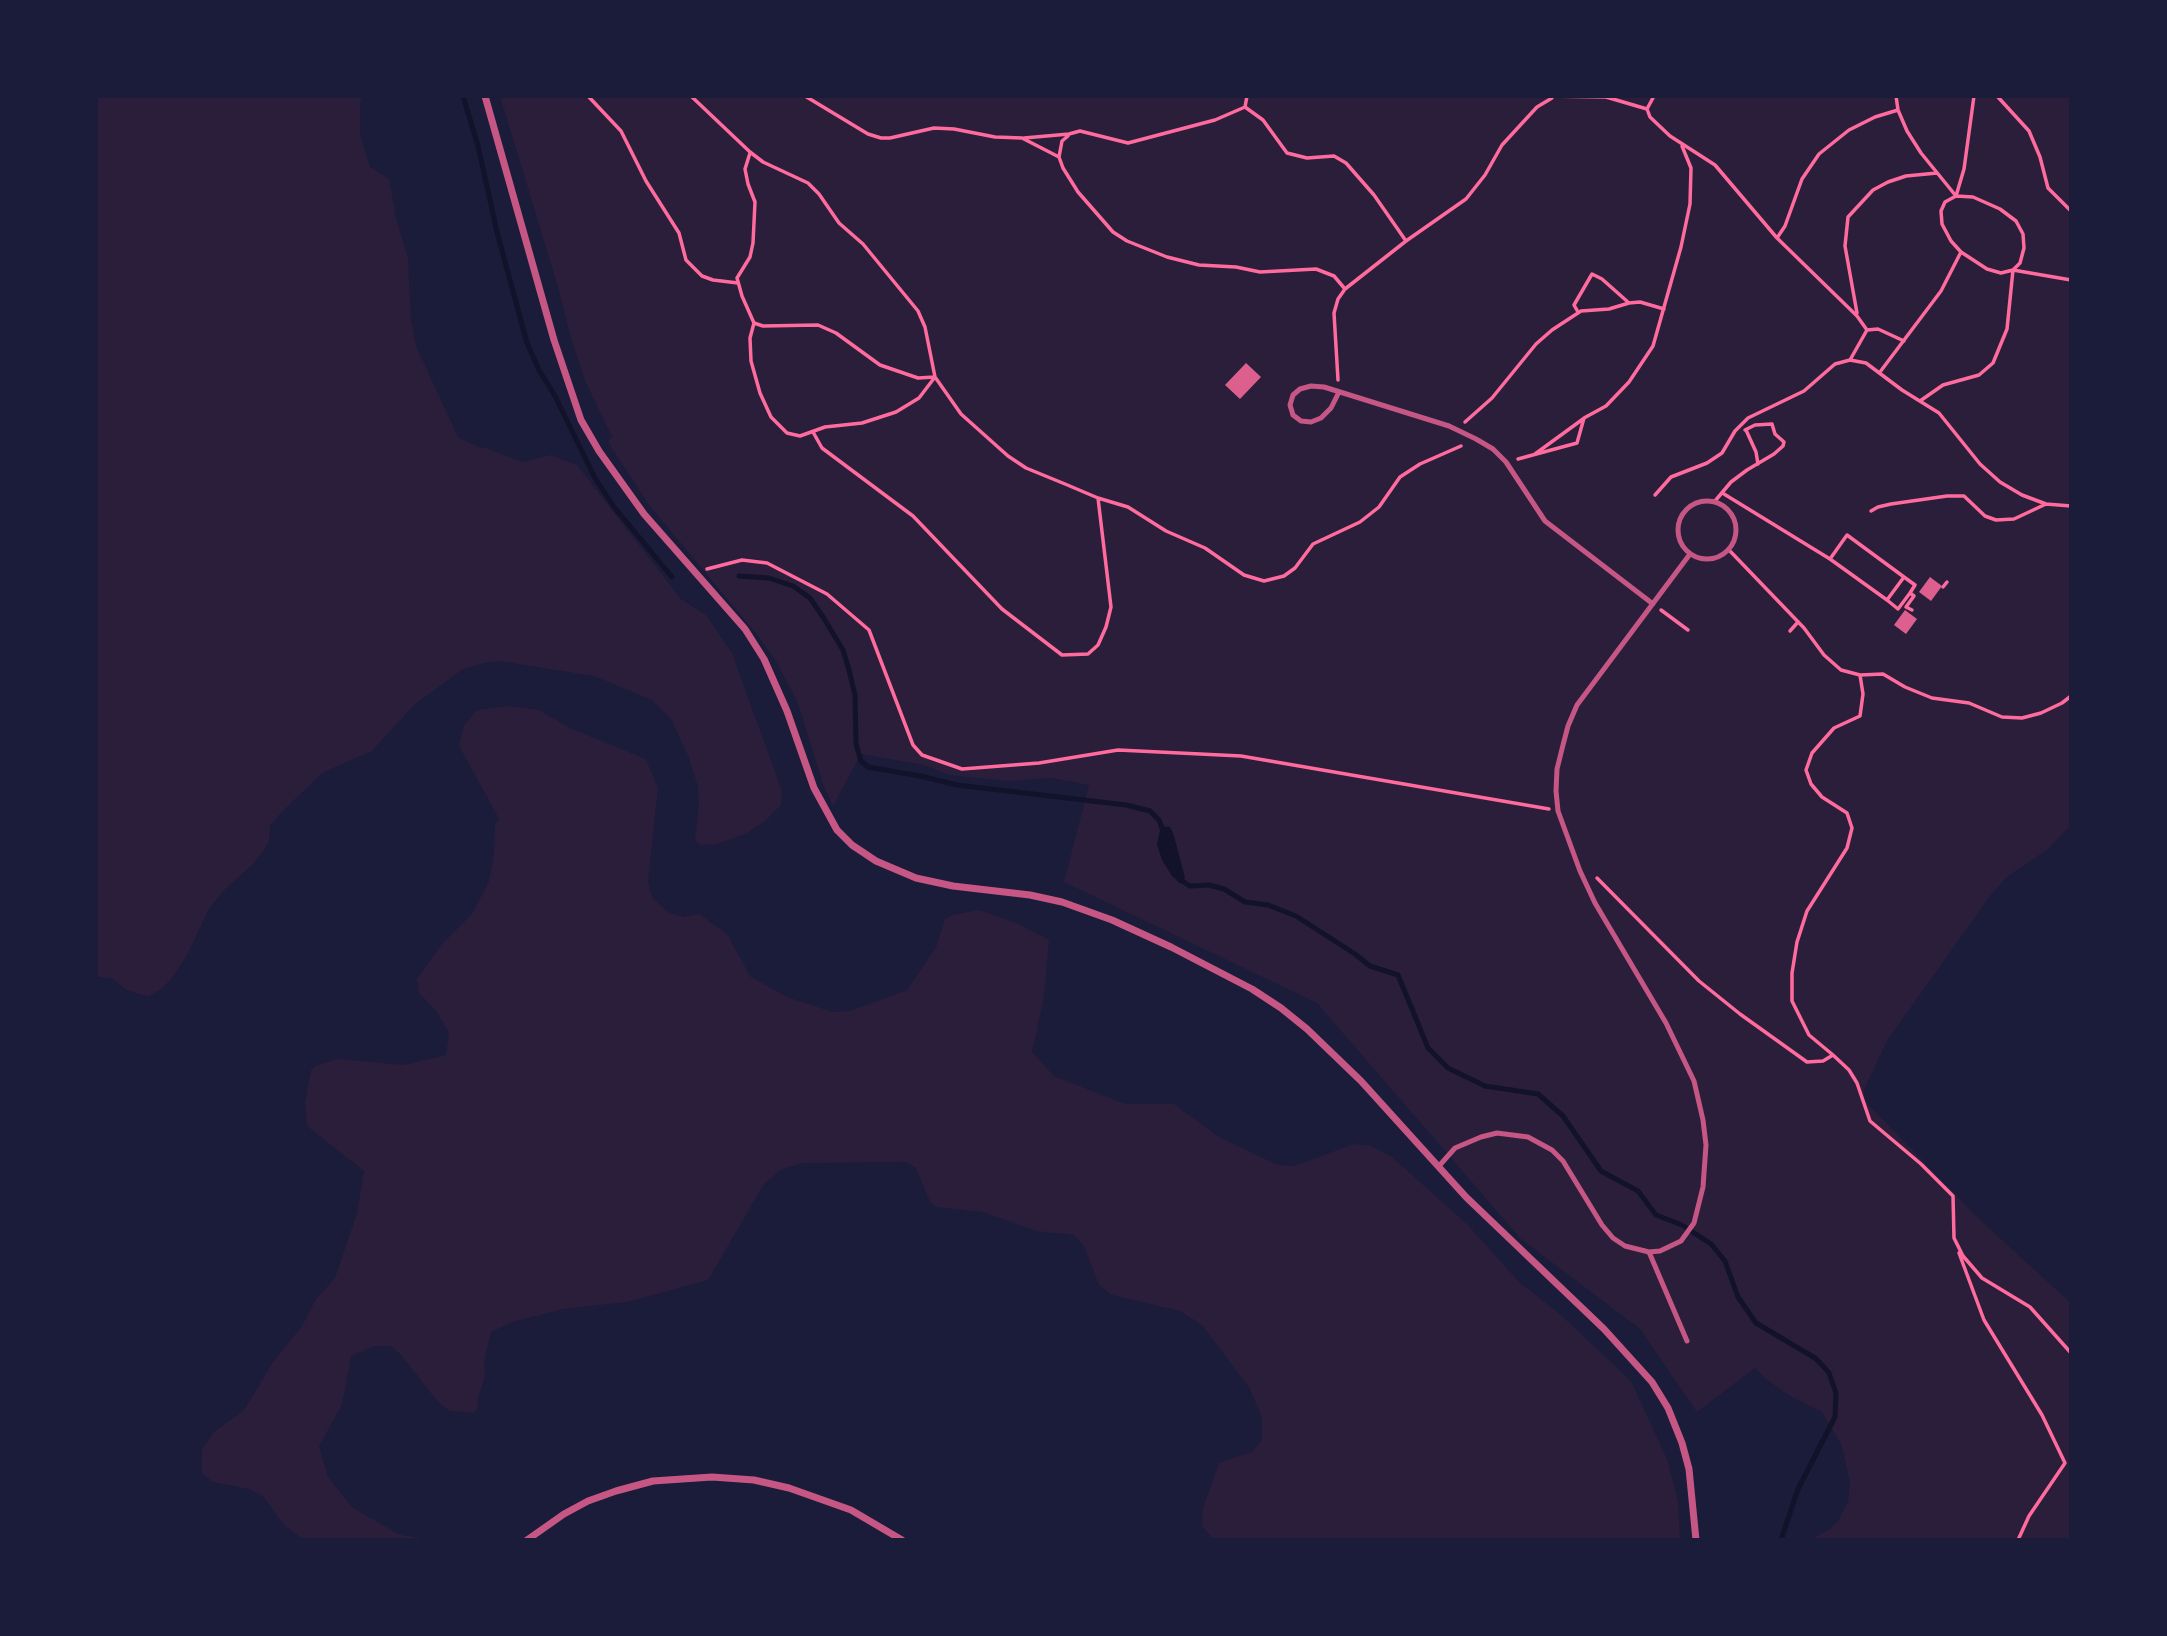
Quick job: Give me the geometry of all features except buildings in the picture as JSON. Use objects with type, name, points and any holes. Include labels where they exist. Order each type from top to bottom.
[{"type":"street","points":[[485,96],[554,340],[581,420],[618,479],[745,629],[764,659],[788,711],[814,789],[837,830],[852,845],[876,861],[916,878],[953,886],[1030,895],[1062,902],[1112,920],[1252,989],[1281,1008],[1335,1054],[1466,1197],[1604,1329],[1652,1382],[1668,1408],[1682,1443],[1689,1469],[1696,1540]]},
{"type":"street","points":[[527,1540],[564,1514],[588,1501],[616,1491],[653,1481],[716,1477],[754,1480],[817,1497],[851,1510],[902,1540]]},
{"type":"lane","points":[[1339,392],[1331,408],[1321,418],[1311,422],[1301,421],[1293,415],[1290,405],[1293,395],[1300,389],[1311,386],[1324,387],[1403,410],[1476,439],[1493,449],[1506,462],[1545,521],[1653,604]]},
{"type":"lane","points":[[1705,500],[1715,501],[1731,512],[1737,531],[1730,550],[1706,560],[1690,554],[1682,547],[1678,527],[1687,508],[1705,500]]},
{"type":"lane","points":[[1439,1166],[1455,1148],[1481,1137],[1513,1133],[1528,1137],[1552,1150],[1563,1161],[1602,1225],[1613,1238],[1625,1246],[1649,1252],[1660,1251],[1681,1241],[1695,1223],[1703,1187],[1706,1144],[1694,1081],[1666,1023],[1608,925],[1580,871],[1558,811],[1557,769],[1568,726],[1577,705],[1690,554]]},
{"type":"lane","points":[[1649,1252],[1687,1341]]},
{"type":"path","points":[[588,96],[621,131],[646,181],[679,233],[686,260],[702,276],[739,283]]},
{"type":"path","points":[[691,96],[763,162],[808,183],[839,223],[880,263],[918,311],[925,327],[934,377],[961,414],[1008,456],[1026,468],[1098,498],[1128,507],[1166,531],[1205,548],[1244,575],[1264,581],[1284,576],[1295,568],[1314,544],[1360,522],[1379,507],[1400,477],[1420,464],[1476,439]]},
{"type":"path","points":[[805,96],[868,134],[881,138],[934,128],[1022,138],[1080,131],[1128,143],[1215,120],[1245,107]]},
{"type":"path","points":[[1245,107],[1247,96]]},
{"type":"path","points":[[1647,110],[1654,96]]},
{"type":"path","points":[[1896,96],[1898,110],[1914,142],[1956,196]]},
{"type":"path","points":[[1956,196],[1964,169],[1974,96]]},
{"type":"path","points":[[1997,96],[2029,131],[2040,157],[2048,188],[2071,211]]},
{"type":"path","points":[[1339,392],[1334,313],[1338,299],[1345,289],[1406,241],[1466,199],[1485,175],[1502,145],[1549,97],[1606,97],[1647,110],[1657,125],[1682,145],[1715,165],[1777,238],[1857,316],[1867,330]]},
{"type":"path","points":[[1245,107],[1263,120],[1287,153],[1307,158],[1334,156],[1346,163],[1374,195],[1406,241]]},
{"type":"path","points":[[1777,238],[1785,226],[1802,179],[1819,154],[1849,130],[1875,117],[1898,110]]},
{"type":"path","points":[[1069,134],[1062,141],[1059,158],[1063,168],[1079,192],[1113,232],[1127,241],[1167,257],[1199,265],[1236,267],[1260,272],[1316,269],[1334,276],[1345,289]]},
{"type":"path","points":[[1022,138],[1059,158]]},
{"type":"path","points":[[1533,455],[1584,418],[1606,406],[1629,382],[1653,345],[1690,204],[1692,168],[1682,145]]},
{"type":"path","points":[[750,152],[745,169],[755,202],[753,243],[750,257],[739,273],[739,283],[754,323],[750,338],[751,361],[760,393],[771,417],[787,433],[800,436],[825,427],[862,423],[896,412],[919,398],[934,377]]},
{"type":"path","points":[[1857,316],[1845,246],[1848,217],[1873,191],[1888,182],[1906,176],[1937,173]]},
{"type":"path","points":[[1920,401],[1943,385],[1979,375],[1993,363],[2007,328],[2013,270],[2020,263],[2024,248],[2023,234],[2016,221],[2000,209],[1973,197],[1956,196],[1945,202],[1941,211],[1942,224],[1951,241],[1987,269],[2001,273],[2013,270],[2071,280]]},
{"type":"path","points":[[1880,372],[1941,291],[1961,251]]},
{"type":"path","points":[[1578,312],[1574,305],[1592,274],[1602,279],[1629,303]]},
{"type":"path","points":[[1455,429],[1492,398],[1536,344],[1578,312],[1640,302],[1664,309]]},
{"type":"path","points":[[754,323],[763,326],[818,325],[836,333],[880,366],[918,378],[934,377]]},
{"type":"path","points":[[1867,330],[1878,329],[1905,342]]},
{"type":"path","points":[[1850,360],[1867,330]]},
{"type":"path","points":[[1655,495],[1671,477],[1707,463],[1722,453],[1748,418],[1804,391],[1835,364],[1850,360],[1866,363],[1939,413],[1980,464],[2000,482],[2022,495],[2046,504],[2071,506]]},
{"type":"path","points":[[1506,462],[1577,443],[1584,418]]},
{"type":"path","points":[[1742,424],[1756,452],[1758,464]]},
{"type":"path","points":[[1715,501],[1724,494],[1731,482],[1783,446],[1784,442],[1775,434],[1772,424],[1755,425],[1745,429]]},
{"type":"path","points":[[813,432],[822,448],[913,516],[1002,609],[1062,655],[1088,654],[1098,645],[1107,627],[1111,607],[1098,498]]},
{"type":"path","points":[[1724,494],[1830,559],[1904,613]]},
{"type":"path","points":[[1871,511],[1891,504],[1964,496],[1985,516],[2005,520],[2014,519],[2046,504]]},
{"type":"path","points":[[1830,559],[1847,535],[1921,589]]},
{"type":"path","points":[[1730,550],[1798,622],[1824,655],[1841,670],[1860,675],[1883,674],[1932,698],[1969,703],[2002,717],[2022,718],[2041,713],[2071,696]]},
{"type":"path","points":[[695,573],[742,560],[767,564],[827,594],[869,630],[914,745],[922,755],[962,769],[1039,763],[1118,750],[1241,755],[1558,811]]},
{"type":"path","points":[[1887,600],[1904,577]]},
{"type":"path","points":[[1943,587],[1947,582]]},
{"type":"path","points":[[1898,609],[1915,585]]},
{"type":"path","points":[[1910,593],[1914,596],[1906,607],[1912,610]]},
{"type":"path","points":[[1653,604],[1688,630]]},
{"type":"path","points":[[1790,631],[1798,622]]},
{"type":"path","points":[[1860,675],[1863,694],[1860,716],[1834,728],[1812,753],[1806,771],[1811,784],[1822,797],[1847,813],[1852,828],[1847,848],[1807,911],[1797,942],[1792,974],[1792,1001],[1809,1035],[1849,1070],[1857,1083],[1870,1121],[1921,1164],[1953,1196],[1954,1238],[1984,1320],[2042,1415],[2065,1463],[2029,1516],[2018,1540]]},
{"type":"path","points":[[1580,871],[1589,872],[1610,889],[1699,981],[1794,1053],[1807,1062],[1814,1063],[1833,1055]]},
{"type":"path","points":[[1954,1238],[1963,1256],[1982,1278],[2030,1307],[2071,1353]]},
{"type":"shaded area","points":[[96,96],[363,96],[360,102],[360,135],[370,167],[389,179],[396,218],[408,258],[411,319],[416,346],[458,437],[478,447],[523,462],[550,455],[577,465],[681,599],[706,615],[732,653],[782,791],[781,805],[765,821],[745,834],[717,844],[700,845],[695,840],[698,787],[689,758],[671,719],[652,700],[594,676],[499,661],[484,663],[463,669],[414,705],[372,751],[322,773],[280,814],[270,826],[269,841],[264,850],[209,909],[187,955],[161,989],[149,996],[142,995],[127,990],[111,978],[96,977]]},
{"type":"shaded area","points":[[500,96],[2071,96],[2071,825],[2048,849],[2007,877],[1990,896],[1887,1041],[1864,1090],[1865,1101],[1980,1220],[2071,1303],[2071,1540],[1810,1540],[1830,1529],[1838,1521],[1848,1502],[1850,1482],[1841,1444],[1822,1412],[1790,1396],[1755,1368],[1697,1412],[1640,1329],[1521,1239],[1317,1003],[1064,882],[1089,785],[1052,778],[1008,781],[949,775],[924,765],[861,754],[833,806],[823,784],[798,703],[776,661],[649,505],[608,442],[612,437],[586,383],[571,338]]},
{"type":"shaded area","points":[[508,706],[539,710],[572,729],[646,759],[658,788],[648,882],[652,897],[669,913],[684,917],[699,914],[727,934],[750,976],[787,997],[833,1012],[850,1011],[907,990],[936,947],[945,919],[979,910],[1019,924],[1049,940],[1044,997],[1032,1052],[1054,1076],[1125,1104],[1174,1104],[1219,1137],[1278,1165],[1294,1166],[1354,1144],[1371,1146],[1392,1157],[1468,1225],[1519,1282],[1561,1315],[1631,1381],[1667,1459],[1678,1501],[1680,1540],[1214,1540],[1202,1526],[1203,1508],[1219,1463],[1253,1451],[1262,1440],[1262,1418],[1250,1389],[1202,1325],[1180,1311],[1112,1295],[1099,1285],[1084,1246],[1074,1235],[1036,1231],[983,1212],[936,1207],[930,1202],[916,1168],[905,1162],[803,1163],[782,1169],[764,1184],[708,1280],[627,1302],[564,1309],[512,1322],[491,1332],[484,1362],[485,1377],[477,1400],[478,1408],[473,1413],[450,1411],[438,1402],[391,1346],[375,1346],[351,1356],[342,1405],[319,1446],[328,1477],[353,1508],[400,1535],[439,1540],[304,1540],[284,1525],[263,1496],[249,1489],[213,1482],[202,1473],[202,1450],[214,1432],[244,1410],[273,1362],[302,1326],[316,1299],[335,1278],[357,1213],[364,1171],[307,1126],[305,1103],[311,1070],[317,1065],[338,1059],[403,1065],[446,1055],[449,1033],[437,1012],[419,993],[417,979],[441,945],[472,914],[489,881],[495,825],[499,819],[459,746],[464,725],[477,710]]},
{"type":"shaded area","points":[[1161,826],[1170,827],[1174,836],[1185,878],[1181,884],[1162,860],[1157,844]]},
{"type":"waterway","points":[[463,96],[527,343],[595,478],[614,507],[672,577]]},
{"type":"waterway","points":[[739,576],[769,578],[793,586],[810,598],[823,617],[843,650],[855,695],[856,744],[861,761],[868,767],[957,785],[1126,805],[1150,811],[1159,820],[1163,831]]},
{"type":"waterway","points":[[1179,879],[1190,886],[1209,885],[1224,889],[1245,902],[1268,905],[1296,916],[1370,966],[1398,975],[1428,1048],[1448,1068],[1485,1086],[1538,1094],[1563,1116],[1601,1171],[1638,1191],[1656,1215],[1682,1225],[1711,1244],[1725,1261],[1738,1297],[1756,1323],[1815,1358],[1824,1367],[1836,1393],[1835,1417],[1798,1489],[1781,1540]]}]
